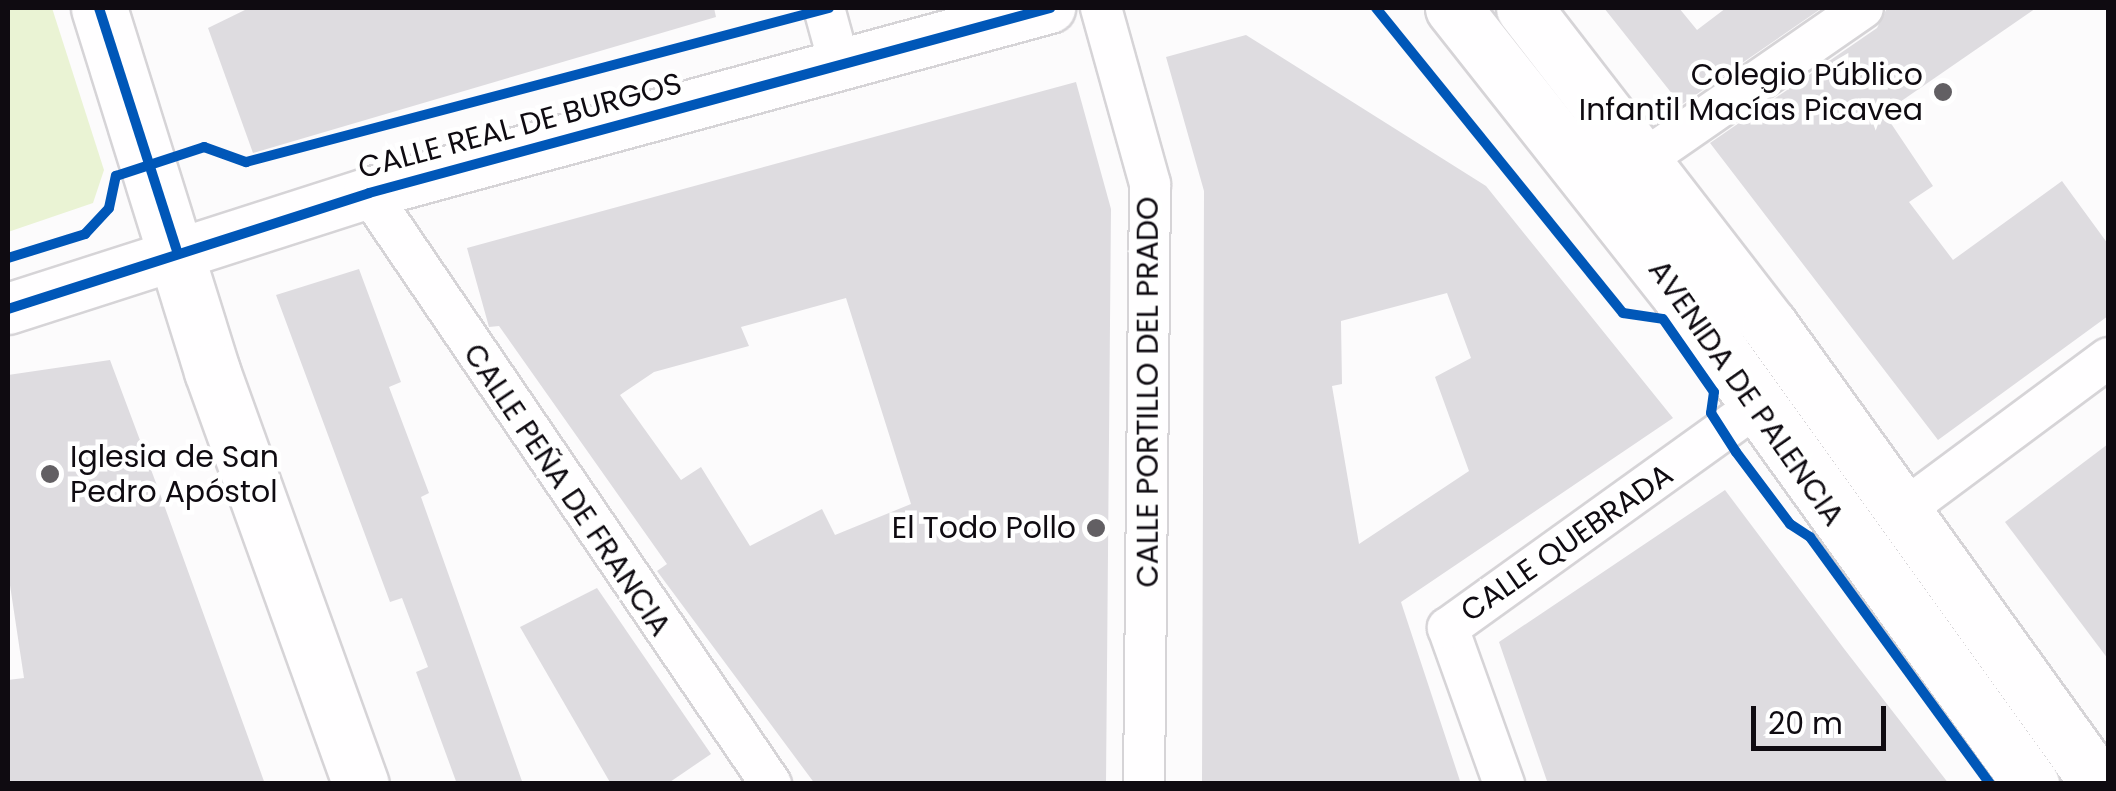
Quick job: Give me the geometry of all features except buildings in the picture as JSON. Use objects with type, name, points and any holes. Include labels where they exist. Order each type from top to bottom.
[{"type":"main road","points":[[99,8],[178,254],[361,784]]},
{"type":"main road","name":"AVENIDA DE PALENCIA","points":[[1453,8],[1681,297],[1753,409],[2031,784]]},
{"type":"main road","name":"AVENIDA DE PALENCIA","points":[[1524,8],[1645,159],[2099,784]]},
{"type":"street","points":[[824,8],[840,66]]},
{"type":"street","name":"CALLE REAL DE BURGOS","points":[[8,310],[368,193],[1050,8]]},
{"type":"street","name":"CALLE PORTILLO DEL PRADO","points":[[1100,8],[1150,184],[1144,784]]},
{"type":"street","points":[[1645,159],[1863,8]]},
{"type":"street","name":"CALLE PEÑA DE FRANCIA","points":[[368,193],[771,784]]},
{"type":"street","points":[[1901,512],[2108,358]]},
{"type":"street","name":"CALLE QUEBRADA","points":[[1504,784],[1448,628],[1753,409]]},
{"type":"green space","points":[[8,8],[52,8],[104,170],[93,203],[8,232]]},
{"type":"cycle path","points":[[99,8],[178,254]]},
{"type":"cycle path","points":[[8,258],[85,234],[109,208],[116,176],[204,147],[246,162],[829,8]]},
{"type":"cycle path","points":[[8,309],[369,193],[1050,8]]},
{"type":"cycle path","points":[[1376,8],[1623,313],[1663,319],[1714,392],[1711,413],[1736,452],[1790,524],[1810,537],[1990,784]]},
{"type":"place","name":"Colegio Público Infantil Macías Picavea","points":[[1943,92]]},
{"type":"place","name":"Iglesia de San Pedro Apóstol","points":[[50,474]]},
{"type":"place","name":"El Todo Pollo","points":[[1096,528]]}]
